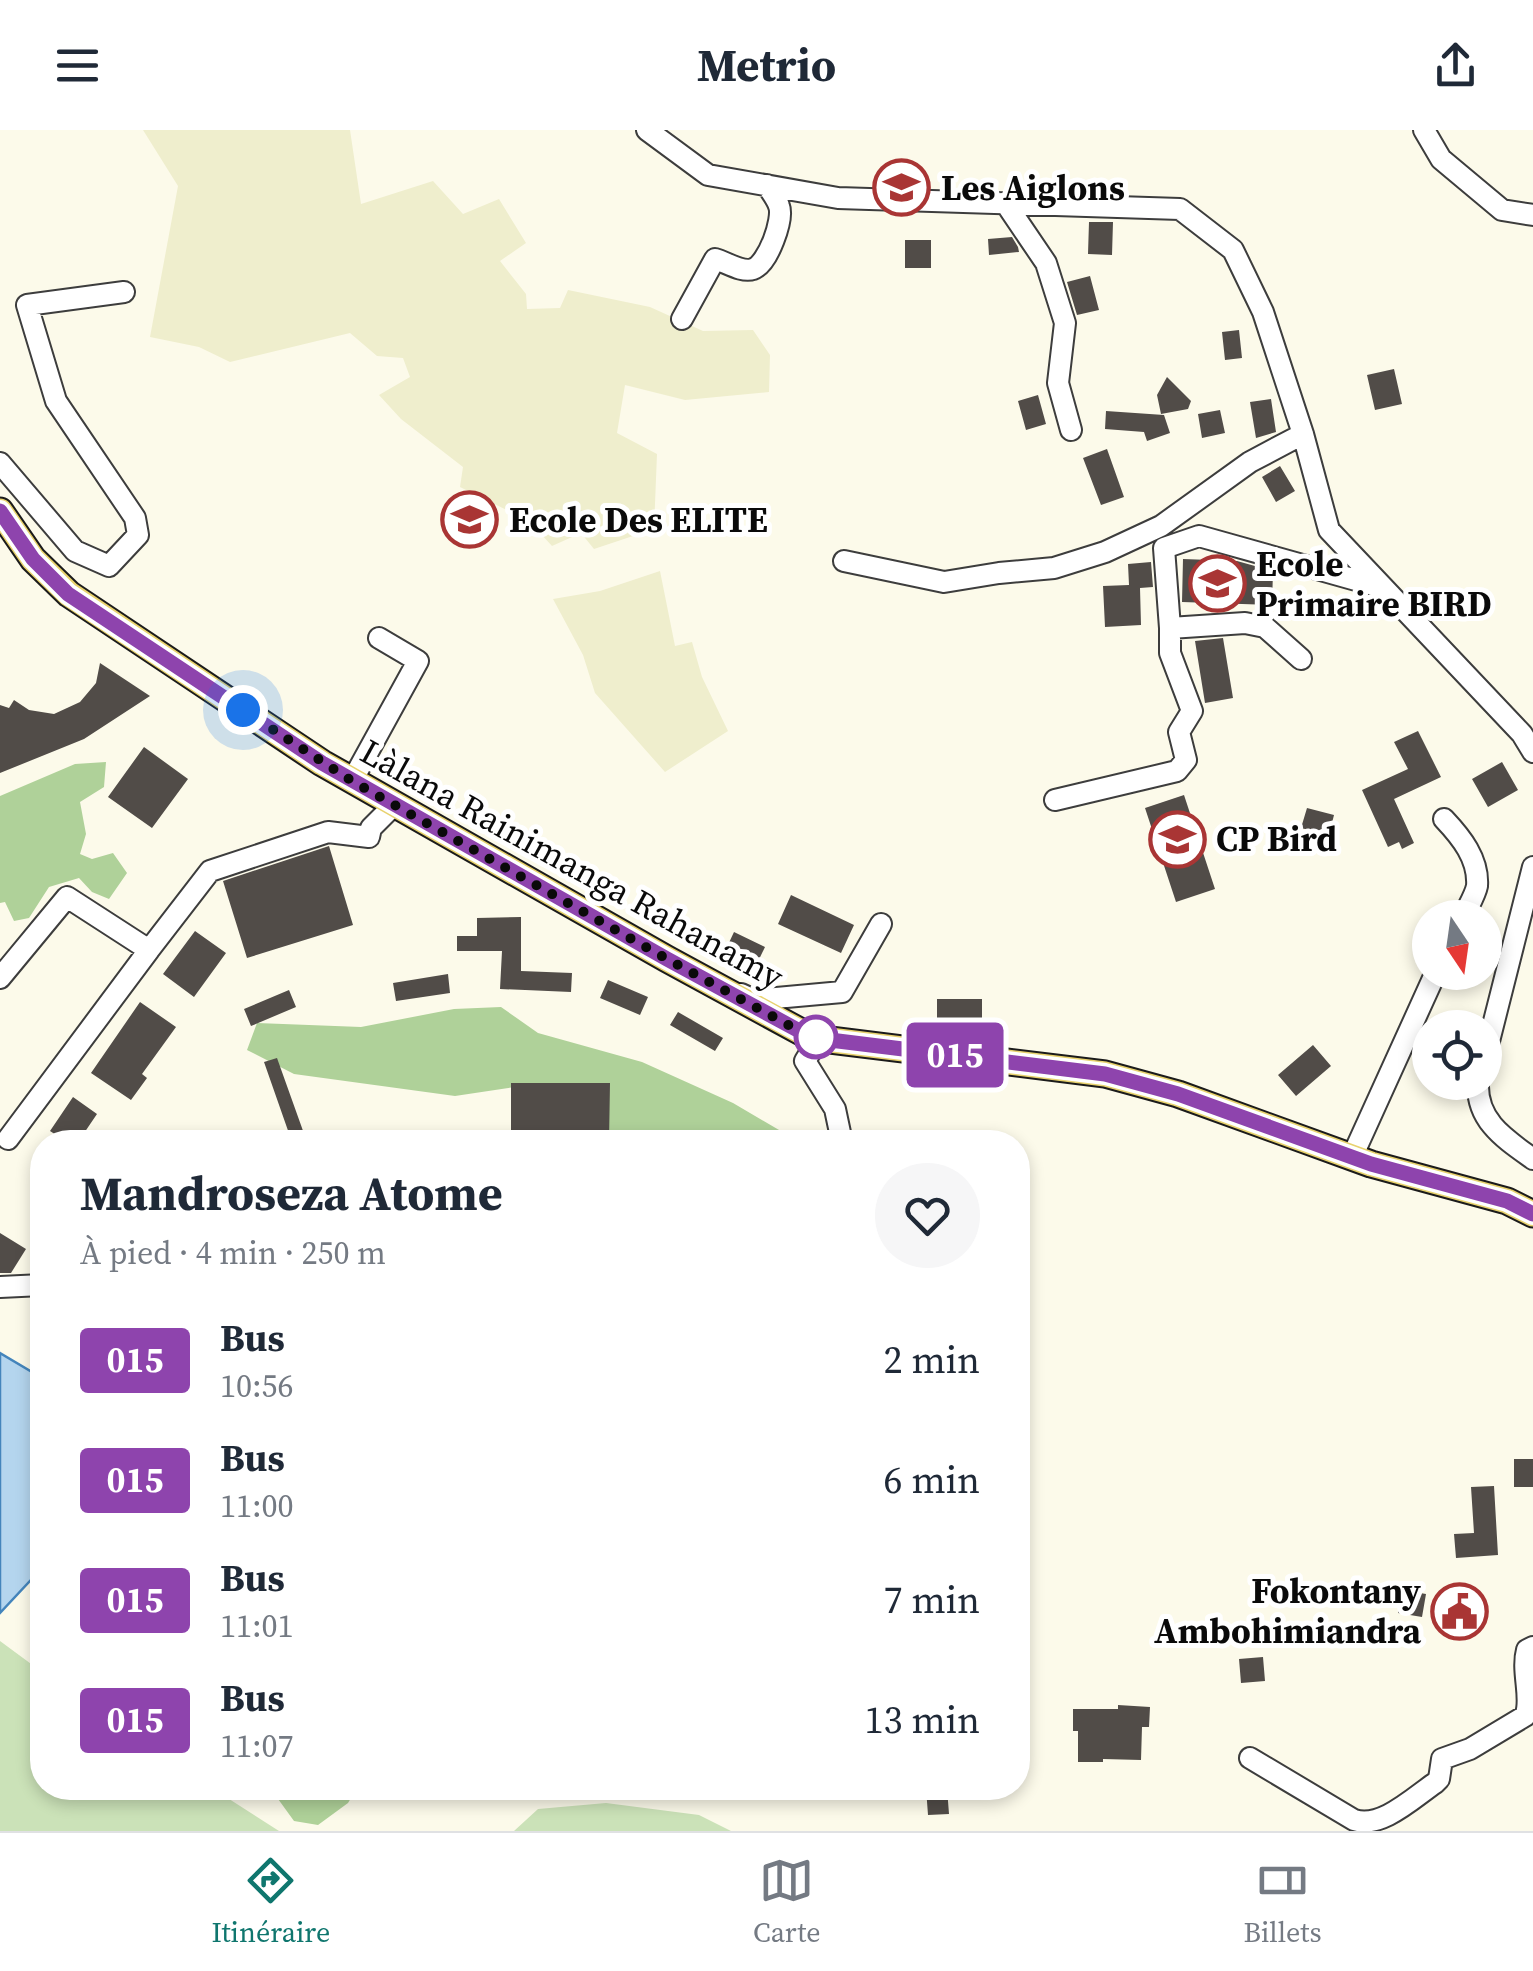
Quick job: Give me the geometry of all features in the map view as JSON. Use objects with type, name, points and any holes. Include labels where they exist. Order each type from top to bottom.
[{"type":"main road","name":"Làlana Rainimanga Rahanamy","points":[[0,511],[33,559],[68,594],[352,781],[805,1034],[1105,1074],[1178,1094],[1352,1157],[1507,1201],[1533,1214]]},
{"type":"street","points":[[646,130],[708,175],[838,198],[1180,209],[1233,250],[1263,312],[1329,530],[1522,734],[1533,752]]},
{"type":"street","points":[[1424,130],[1441,159],[1502,210],[1533,214]]},
{"type":"street","points":[[682,320],[715,259],[753,269],[771,248],[780,208],[767,185]]},
{"type":"street","points":[[1006,204],[1046,262],[1066,323],[1058,384],[1071,430]]},
{"type":"street","points":[[0,464],[75,551],[110,566],[138,535],[135,518],[56,401],[27,305],[124,292]]},
{"type":"street","points":[[844,561],[944,582],[1054,568],[1105,552],[1161,526],[1250,462],[1303,434]]},
{"type":"street","points":[[1055,800],[1177,771],[1186,760],[1180,732],[1192,712],[1170,654],[1164,548],[1200,536],[1382,588]]},
{"type":"street","points":[[1170,628],[1245,623],[1264,627],[1301,659]]},
{"type":"street","points":[[352,781],[418,661],[378,638]]},
{"type":"street","points":[[8,1139],[210,871],[328,832],[368,837],[371,828],[394,805]]},
{"type":"street","points":[[1444,819],[1466,843],[1476,872],[1477,889],[1472,900]]},
{"type":"street","points":[[1497,1010],[1533,867]]},
{"type":"street","points":[[0,978],[67,897],[148,950]]},
{"type":"street","points":[[667,959],[754,1000],[842,992],[881,924]]},
{"type":"street","points":[[1352,1157],[1428,990]]},
{"type":"street","points":[[819,1038],[804,1061],[835,1109],[839,1130]]},
{"type":"street","points":[[1480,1100],[1484,1115],[1508,1141],[1533,1159]]},
{"type":"street","points":[[0,1287],[30,1286]]},
{"type":"street","points":[[1250,1758],[1354,1820],[1366,1824],[1380,1820],[1439,1779],[1442,1759],[1470,1749],[1532,1710],[1524,1662],[1527,1650],[1533,1647]]},
{"type":"green space","points":[[143,130],[350,130],[361,204],[433,181],[463,214],[499,199],[526,243],[500,261],[526,294],[527,309],[560,308],[568,290],[650,307],[703,331],[753,330],[770,355],[769,392],[685,400],[625,385],[617,433],[657,454],[654,529],[594,549],[581,533],[552,546],[529,521],[460,487],[463,467],[401,419],[379,395],[410,377],[403,358],[377,356],[350,333],[230,362],[199,347],[150,337],[178,186]]},
{"type":"green space","points":[[660,571],[675,646],[692,642],[702,677],[728,731],[665,772],[595,693],[583,655],[553,599],[600,591]]},
{"type":"green space","points":[[106,762],[104,787],[80,802],[86,834],[80,854],[92,859],[113,853],[127,873],[109,899],[92,892],[79,878],[49,887],[29,918],[14,921],[5,902],[0,903],[0,796],[75,764]]},
{"type":"green space","points":[[501,1007],[538,1033],[642,1062],[733,1103],[779,1130],[601,1130],[601,1103],[528,1085],[455,1096],[294,1074],[247,1050],[257,1023],[361,1027],[454,1009]]},
{"type":"green space","points":[[0,1641],[30,1663],[30,1800],[231,1800],[279,1831],[0,1831]]},
{"type":"green space","points":[[279,1800],[350,1800],[318,1825],[294,1821]]},
{"type":"green space","points":[[606,1803],[699,1815],[731,1831],[514,1831],[538,1809]]},
{"type":"water","points":[[0,1353],[30,1371],[30,1581],[0,1613]]},
{"type":"building","points":[[1089,222],[1113,222],[1112,255],[1088,254]]},
{"type":"building","points":[[1012,237],[1019,252],[989,255],[988,239]]},
{"type":"building","points":[[905,240],[931,240],[931,268],[905,268]]},
{"type":"building","points":[[1090,276],[1099,310],[1077,315],[1067,282]]},
{"type":"building","points":[[1239,330],[1242,358],[1225,360],[1222,332]]},
{"type":"building","points":[[1394,369],[1402,404],[1375,410],[1367,375]]},
{"type":"building","points":[[1167,377],[1191,401],[1188,409],[1161,414],[1157,395]]},
{"type":"building","points":[[1038,395],[1046,424],[1026,430],[1018,401]]},
{"type":"building","points":[[1271,399],[1276,432],[1256,438],[1250,402]]},
{"type":"building","points":[[1220,410],[1225,433],[1202,438],[1198,414]]},
{"type":"building","points":[[1106,411],[1164,415],[1170,433],[1147,441],[1144,432],[1105,429]]},
{"type":"building","points":[[1107,449],[1124,497],[1101,505],[1083,458]]},
{"type":"building","points":[[1280,466],[1295,491],[1276,502],[1262,477]]},
{"type":"building","points":[[1183,559],[1237,561],[1273,571],[1272,605],[1182,602]]},
{"type":"building","points":[[1151,562],[1153,587],[1140,588],[1141,625],[1105,627],[1103,586],[1129,585],[1128,564]]},
{"type":"building","points":[[1223,638],[1233,698],[1205,703],[1195,641]]},
{"type":"building","points":[[100,663],[150,696],[84,739],[0,773],[0,705],[9,708],[14,700],[29,710],[54,714],[80,702],[96,683]]},
{"type":"building","points":[[1418,731],[1441,777],[1394,799],[1414,843],[1402,849],[1399,842],[1388,847],[1362,790],[1408,769],[1394,742]]},
{"type":"building","points":[[144,747],[188,779],[152,828],[108,797]]},
{"type":"building","points":[[1502,762],[1518,790],[1488,807],[1472,779]]},
{"type":"building","points":[[1184,795],[1215,889],[1176,902],[1145,808]]},
{"type":"building","points":[[1307,808],[1334,815],[1329,835],[1301,828]]},
{"type":"building","points":[[329,846],[353,925],[247,958],[223,881]]},
{"type":"building","points":[[791,895],[854,925],[841,953],[778,924]]},
{"type":"building","points":[[521,917],[521,971],[572,973],[571,992],[500,989],[502,951],[457,951],[457,936],[477,936],[477,918]]},
{"type":"building","points":[[195,931],[226,953],[194,997],[163,974]]},
{"type":"building","points":[[734,932],[765,947],[750,978],[719,964]]},
{"type":"building","points":[[448,974],[450,993],[396,1001],[393,983]]},
{"type":"building","points":[[608,980],[648,997],[640,1015],[600,998]]},
{"type":"building","points":[[289,990],[296,1007],[251,1026],[244,1009]]},
{"type":"building","points":[[937,999],[982,999],[982,1021],[937,1021]]},
{"type":"building","points":[[140,1002],[176,1027],[142,1074],[147,1078],[131,1100],[91,1073]]},
{"type":"building","points":[[678,1012],[723,1038],[715,1051],[670,1025]]},
{"type":"building","points":[[1313,1045],[1331,1066],[1296,1096],[1278,1075]]},
{"type":"building","points":[[277,1058],[303,1130],[288,1130],[264,1062]]},
{"type":"building","points":[[911,1066],[944,1070],[943,1078],[910,1076]]},
{"type":"building","points":[[511,1083],[610,1083],[609,1130],[511,1130]]},
{"type":"building","points":[[73,1097],[97,1114],[86,1130],[51,1130]]},
{"type":"building","points":[[0,1233],[26,1249],[11,1273],[0,1273]]},
{"type":"building","points":[[1514,1459],[1533,1459],[1533,1487],[1514,1487]]},
{"type":"building","points":[[1494,1486],[1498,1555],[1456,1558],[1454,1534],[1474,1533],[1471,1487]]},
{"type":"building","points":[[1402,1590],[1426,1594],[1422,1617],[1398,1613]]},
{"type":"building","points":[[1454,1598],[1478,1608],[1469,1629],[1445,1618]]},
{"type":"building","points":[[1263,1657],[1265,1681],[1241,1683],[1239,1659]]},
{"type":"building","points":[[1118,1705],[1150,1707],[1149,1727],[1142,1727],[1141,1760],[1078,1762],[1073,1709],[1118,1709]]},
{"type":"building","points":[[927,1800],[948,1800],[949,1814],[928,1815]]},
{"type":"bus line","name":"015","points":[[0,511],[33,559],[68,594],[322,763],[805,1034],[1105,1074],[1178,1094],[1371,1164],[1507,1201],[1533,1214]]},
{"type":"place","name":"Les Aiglons","points":[[902,188]]},
{"type":"place","name":"Ecole Des ELITE","points":[[470,520]]},
{"type":"place","name":"Ecole Primaire BIRD","points":[[1217,584]]},
{"type":"place","name":"CP Bird","points":[[1177,839]]},
{"type":"place","name":"Fokontany Ambohimiandra","points":[[1460,1611]]},
{"type":"route","points":[[243,710],[352,781],[667,959],[819,1038],[816,1037]]}]
